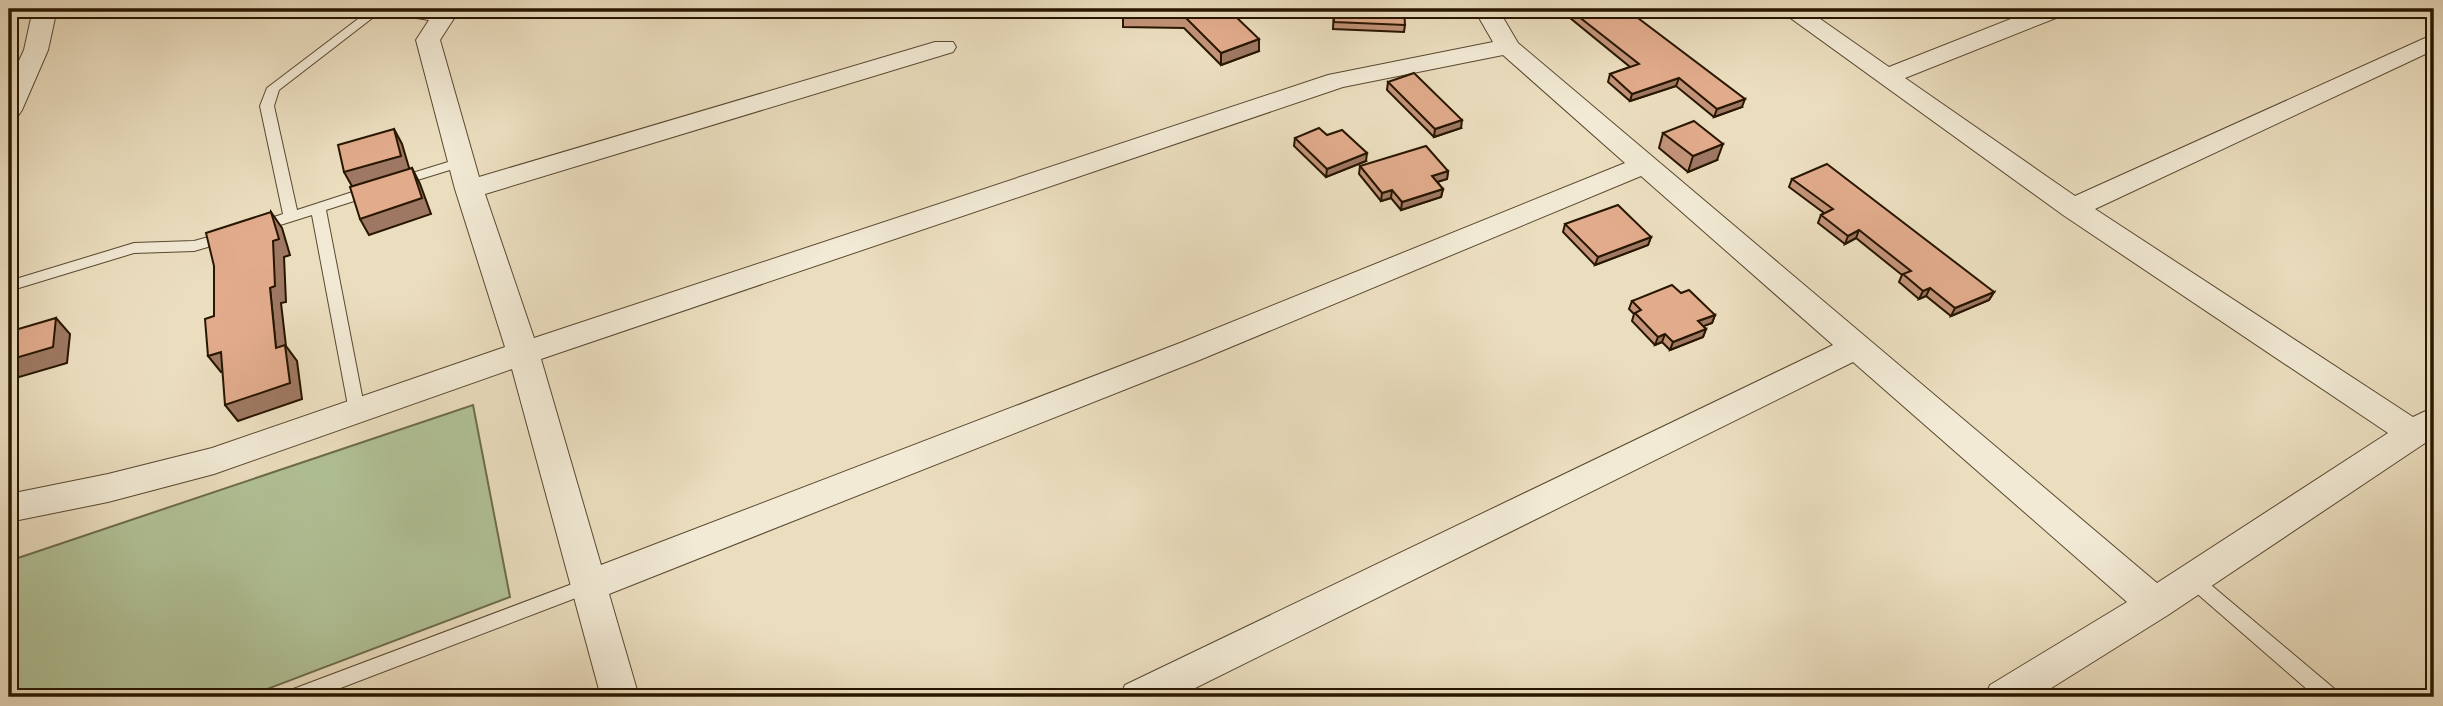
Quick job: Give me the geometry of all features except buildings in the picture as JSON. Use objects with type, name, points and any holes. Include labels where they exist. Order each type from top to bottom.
[{"type":"street","points":[[9,110],[36,50],[45,9]]},
{"type":"street","points":[[401,9],[446,12],[428,40],[465,175],[523,353],[620,697]]},
{"type":"street","points":[[1486,9],[1508,47],[2155,604]]},
{"type":"street","points":[[1790,9],[2073,208],[2419,430],[2155,604],[2004,697]]},
{"type":"street","points":[[1885,77],[2057,9]]},
{"type":"street","points":[[2073,208],[2434,41]]},
{"type":"street","points":[[465,175],[944,47]]},
{"type":"street","points":[[9,508],[108,488],[214,461],[523,353],[1337,80],[1508,47]]},
{"type":"street","points":[[588,586],[1191,351],[1644,165]]},
{"type":"street","points":[[1139,697],[1856,347]]},
{"type":"lane","points":[[291,217],[267,106],[273,88],[378,9]]},
{"type":"lane","points":[[9,286],[134,248],[194,246],[318,208],[465,175]]},
{"type":"lane","points":[[318,208],[357,411]]},
{"type":"lane","points":[[2155,604],[2419,430]]},
{"type":"lane","points":[[2192,579],[2330,697]]},
{"type":"lane","points":[[295,697],[588,586]]},
{"type":"green space","points":[[473,405],[510,597],[246,697],[9,697],[9,561]]}]
